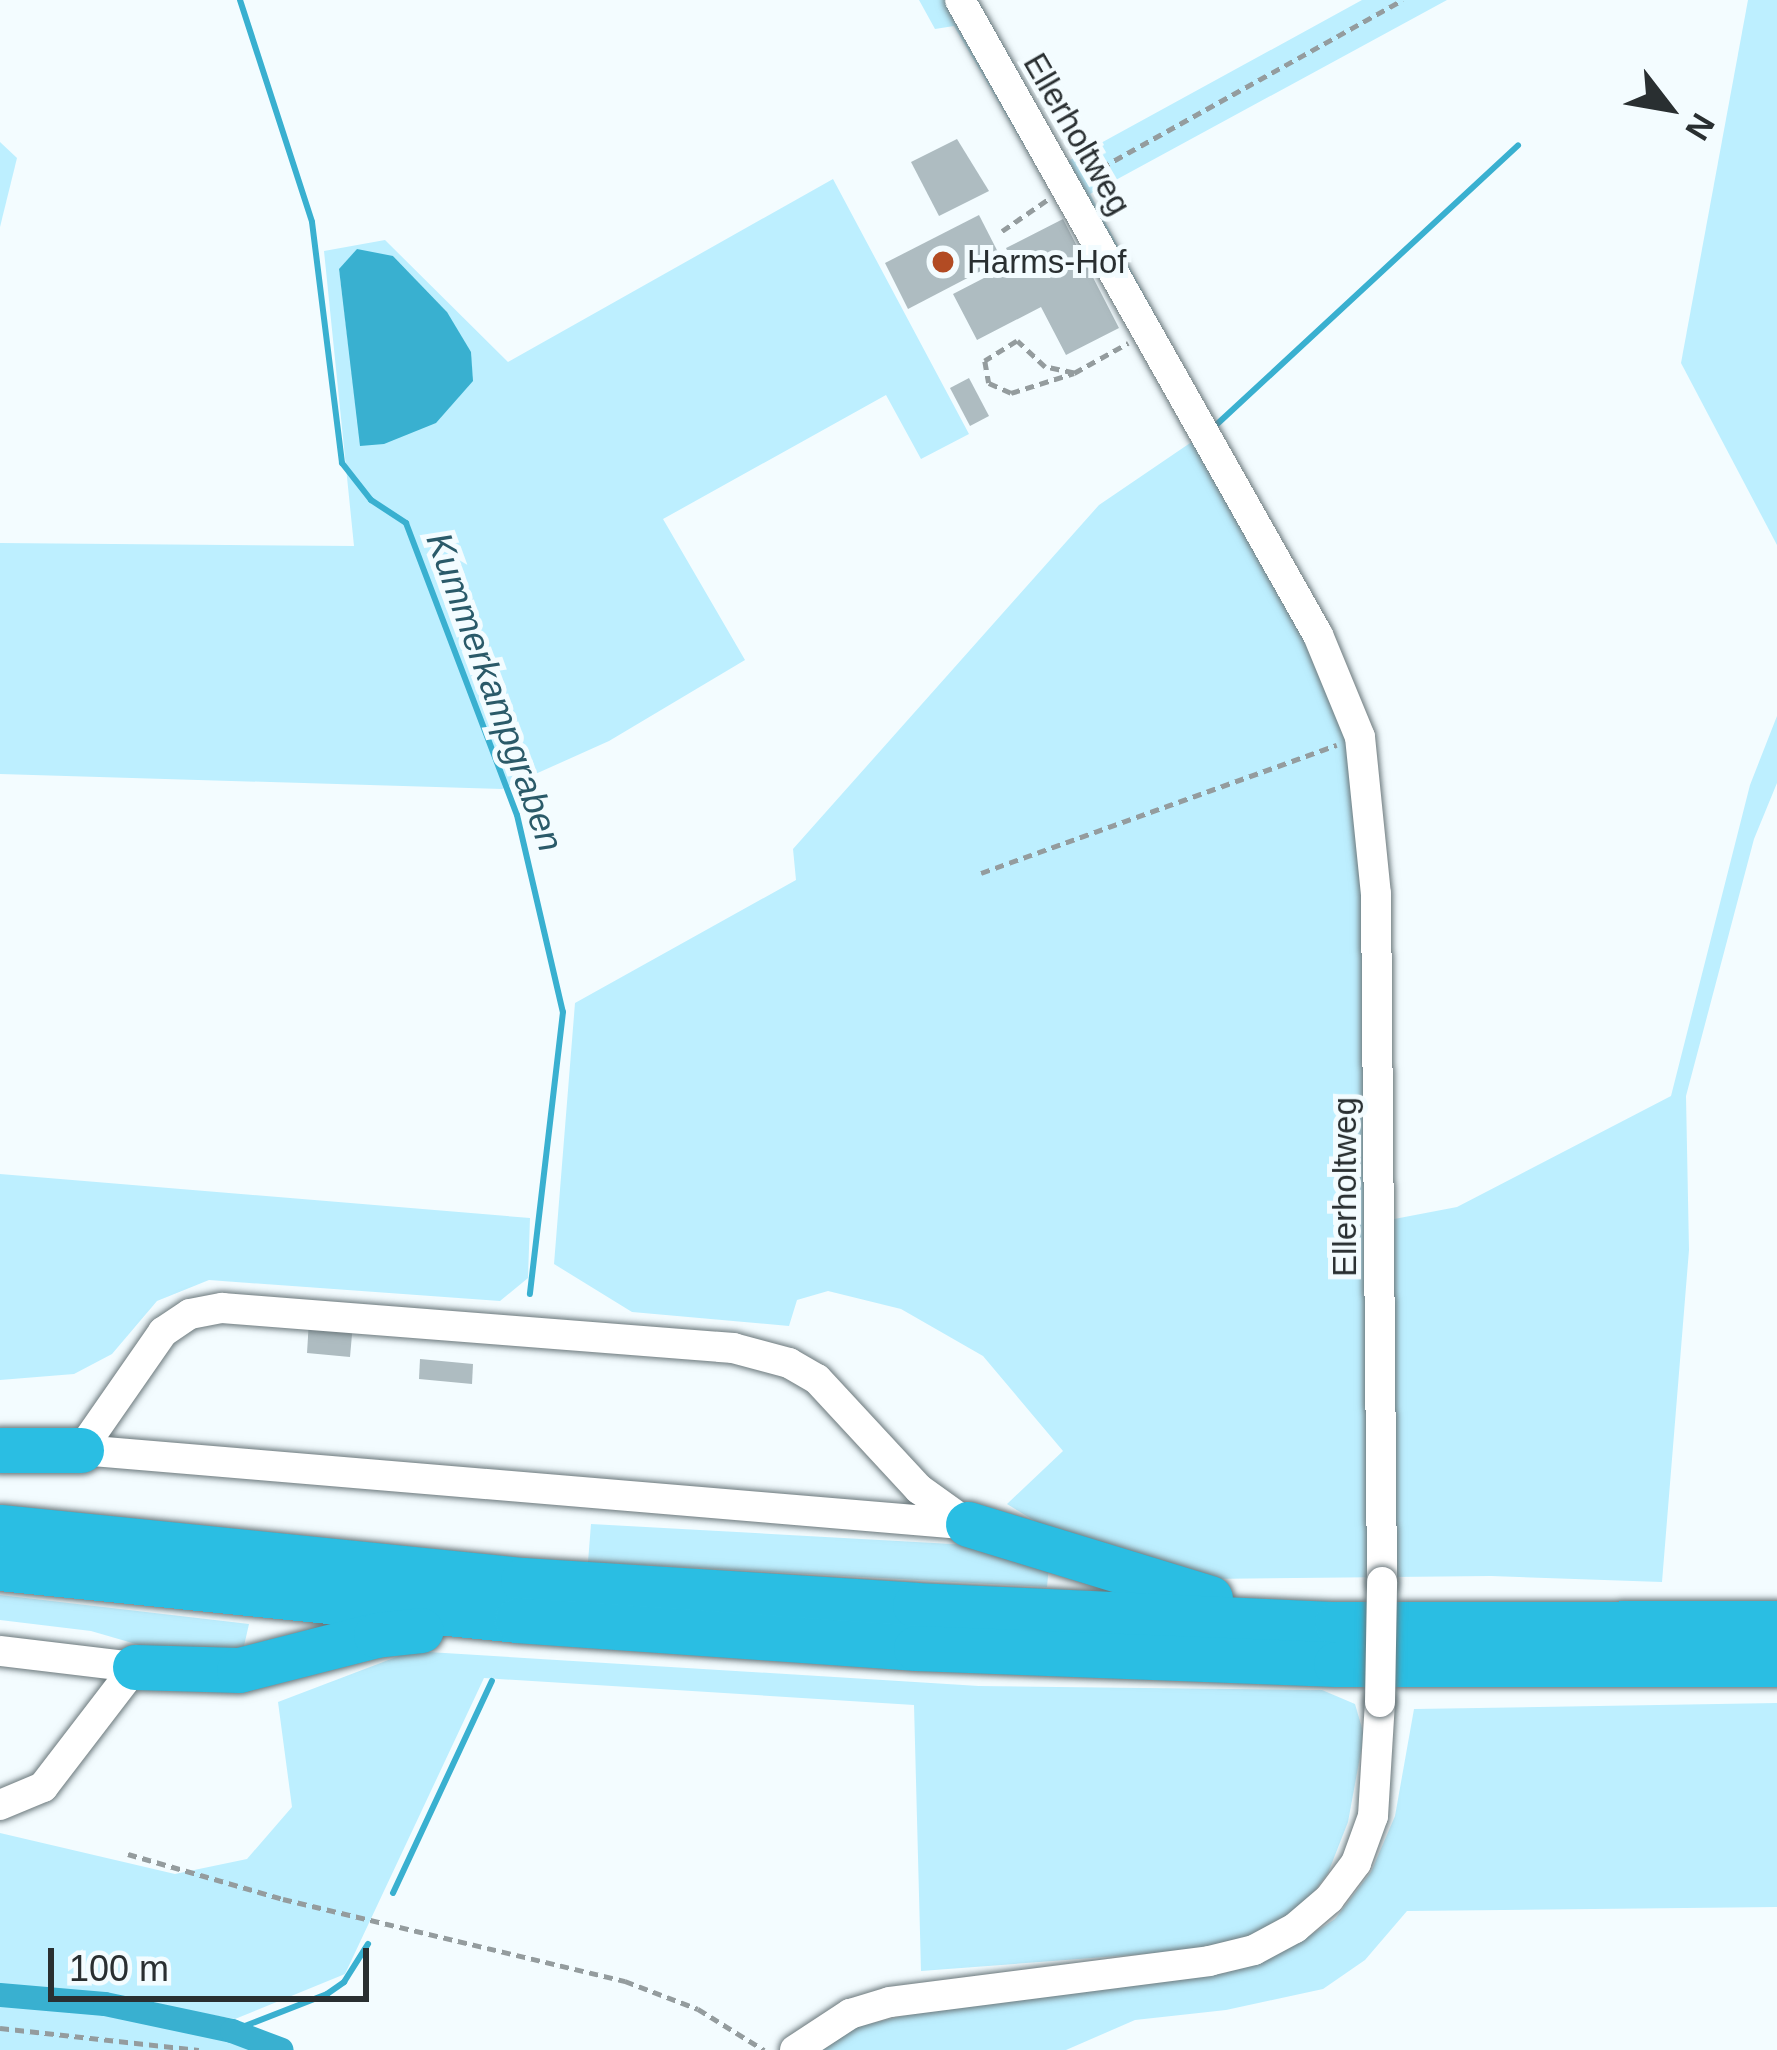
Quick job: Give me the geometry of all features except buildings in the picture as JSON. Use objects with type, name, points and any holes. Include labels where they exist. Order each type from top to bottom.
[{"type":"highway","points":[[0,1450],[81,1450]]},
{"type":"highway","points":[[968,1524],[1169,1588],[1336,1624]]},
{"type":"highway","points":[[0,1527],[523,1580],[1336,1624],[1777,1623]]},
{"type":"highway","points":[[0,1568],[518,1620],[916,1648],[1336,1664],[1777,1664]]},
{"type":"highway","points":[[135,1667],[238,1670],[376,1635],[518,1620]]},
{"type":"street","name":"Ellerholtweg","points":[[795,2050],[850,2014],[890,2002],[1254,1950],[1295,1928],[1329,1899],[1355,1863],[1372,1816],[1382,1582],[1376,894],[1360,737],[1319,637],[960,0]]},
{"type":"street","points":[[81,1450],[163,1332],[190,1314],[222,1308],[733,1348],[789,1363],[817,1379],[920,1489],[968,1524]]},
{"type":"street","points":[[81,1450],[968,1524]]},
{"type":"street","points":[[0,1651],[135,1667]]},
{"type":"street","points":[[0,1805],[43,1787],[135,1667]]},
{"type":"path","points":[[1002,230],[1066,187],[1402,0]]},
{"type":"path","points":[[1074,373],[1046,367],[1017,341],[985,361],[989,383],[1011,393],[1074,373],[1149,332]]},
{"type":"path","points":[[981,873],[1360,737]]},
{"type":"path","points":[[128,1854],[326,1910],[626,1981],[698,2009],[764,2050]]},
{"type":"path","points":[[0,2028],[199,2050]]},
{"type":"shaded area","points":[[919,0],[978,0],[1068,161],[1362,0],[1447,0],[1090,194],[1328,635],[1365,736],[1389,1220],[1457,1207],[1671,1096],[1750,785],[1777,716],[1777,783],[1754,839],[1686,1096],[1689,1250],[1662,1582],[1491,1576],[1205,1579],[1058,1535],[1007,1504],[1063,1451],[983,1356],[901,1309],[828,1291],[797,1300],[789,1326],[632,1312],[554,1264],[575,1003],[796,880],[793,849],[1099,505],[1196,439],[954,26],[935,29]]},
{"type":"shaded area","points":[[1748,0],[1777,0],[1777,545],[1681,363]]},
{"type":"shaded area","points":[[0,142],[17,158],[0,227]]},
{"type":"shaded area","points":[[833,179],[969,434],[921,459],[886,395],[663,519],[745,660],[609,741],[502,789],[0,774],[0,543],[354,546],[324,251],[385,240],[508,362]],"holes":[[[393,256],[447,312],[361,446],[339,269]]]},
{"type":"shaded area","points":[[0,1174],[530,1218],[528,1278],[500,1301],[209,1280],[157,1301],[112,1354],[74,1374],[0,1380]]},
{"type":"shaded area","points":[[591,1524],[988,1546],[1049,1565],[1047,1587],[588,1562]]},
{"type":"shaded area","points":[[0,1595],[249,1624],[241,1659],[153,1649],[91,1631],[0,1620]]},
{"type":"shaded area","points":[[412,1651],[979,1686],[1322,1690],[1355,1704],[1364,1735],[1348,1822],[1328,1873],[1307,1901],[1273,1930],[1211,1949],[921,1971],[914,1705],[484,1678],[345,1974],[235,2019],[112,1997],[0,1987],[0,1833],[175,1874],[247,1859],[292,1807],[278,1702]]},
{"type":"shaded area","points":[[1777,1703],[1777,1907],[1407,1911],[1365,1960],[1323,1989],[1226,2010],[1135,2020],[1066,2050],[822,2050],[855,2027],[943,2007],[1225,1973],[1297,1944],[1335,1919],[1371,1872],[1395,1816],[1414,1709]]},
{"type":"shaded area","points":[[0,2003],[100,2011],[226,2035],[271,2050],[0,2050]]},
{"type":"water","points":[[357,249],[393,256],[447,312],[471,352],[473,381],[436,423],[384,444],[360,446],[339,269]]},
{"type":"waterway","name":"Kummerkampgraben","points":[[240,0],[312,222],[342,463],[371,500],[406,523],[517,815],[563,1012],[530,1294]]},
{"type":"waterway","points":[[1215,426],[1518,145]]},
{"type":"waterway","name":"Kummerkampgraben","points":[[393,1893],[492,1681]]},
{"type":"waterway","name":"Kummerkampgraben","points":[[232,2031],[327,1994],[344,1982],[368,1944]]},
{"type":"waterway","points":[[0,1995],[105,2004],[232,2031],[282,2050]]},
{"type":"place","name":"Harms-Hof","points":[[943,262]]}]
